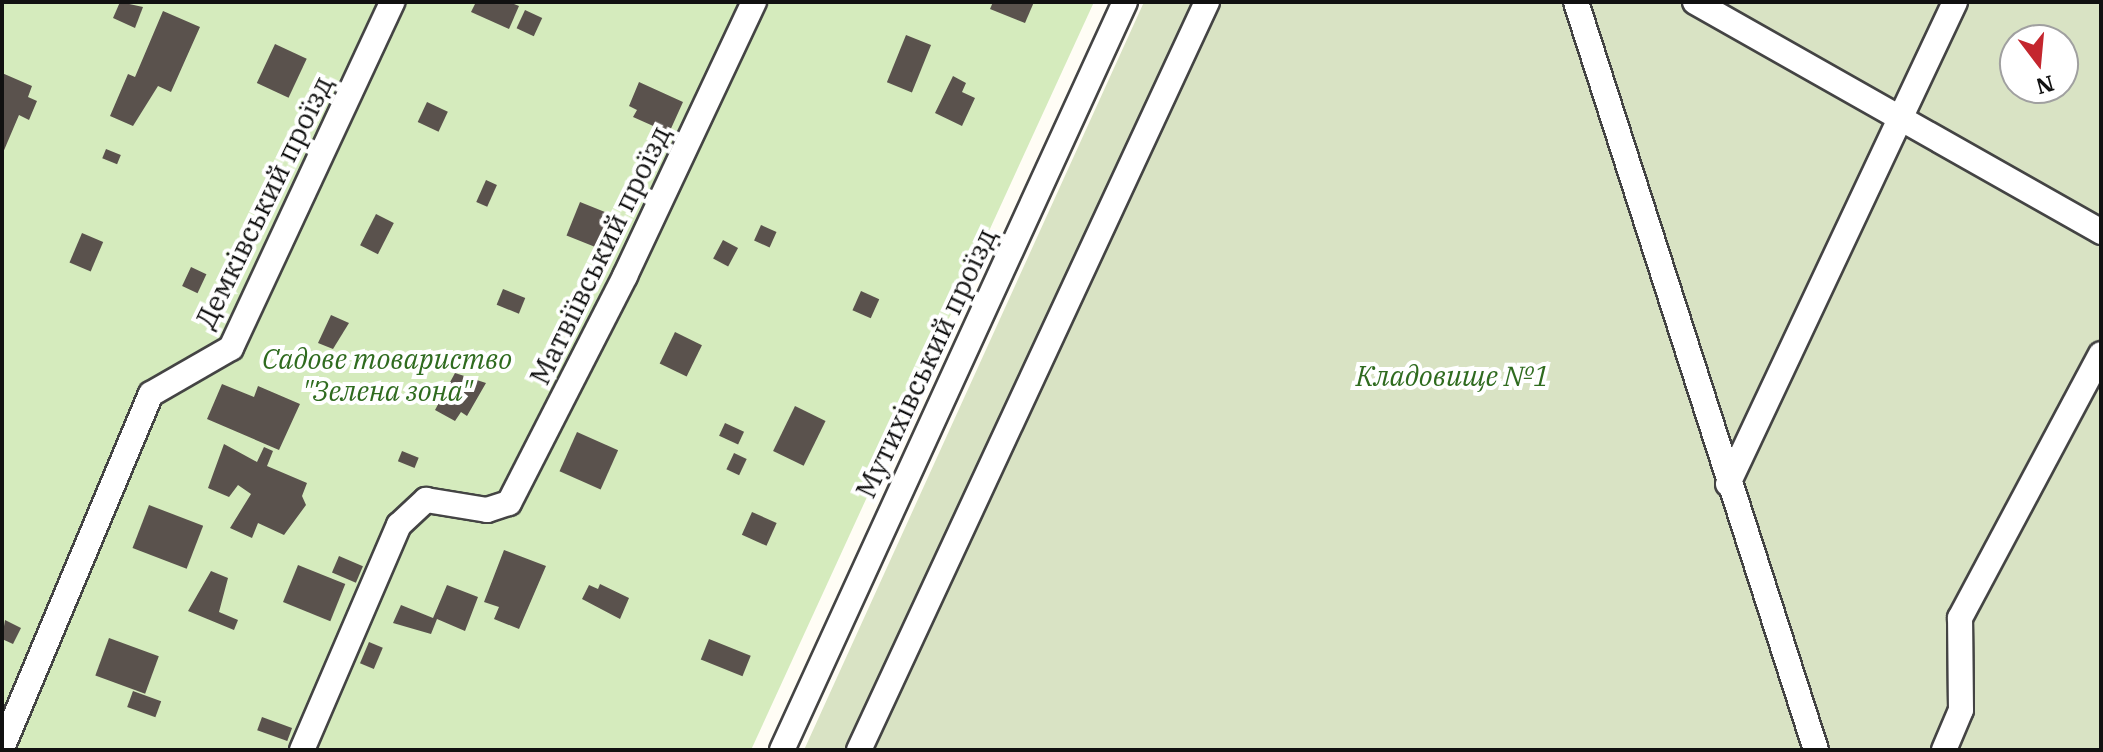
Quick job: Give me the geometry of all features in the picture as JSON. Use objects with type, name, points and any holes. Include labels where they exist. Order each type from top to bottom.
[{"type":"lane","name":"Демківський проїзд","points":[[2,748],[151,394],[231,348],[392,2]]},
{"type":"lane","name":"Матвіївський проїзд","points":[[302,750],[399,525],[426,500],[487,510],[509,503],[619,288],[754,2]]},
{"type":"lane","name":"Мутихівський проїзд","points":[[782,750],[1125,2]]},
{"type":"lane","points":[[859,750],[1207,2]]},
{"type":"lane","points":[[1576,2],[1728,484],[1816,750]]},
{"type":"lane","points":[[1695,2],[2101,232]]},
{"type":"lane","points":[[1728,484],[1903,120],[1955,2]]},
{"type":"lane","points":[[1944,750],[1961,710],[1960,618],[2101,354]]},
{"type":"green space","name":"Садове товариство \"Зелена зона\"","points":[[2,2],[1094,2],[751,750],[2,750]]},
{"type":"green space","name":"Кладовище №1","points":[[1144,2],[2101,2],[2101,750],[804,750]]},
{"type":"building","points":[[120,2],[143,7],[135,28],[113,18]]},
{"type":"building","points":[[476,2],[509,2],[519,6],[509,29],[471,12]]},
{"type":"building","points":[[993,2],[1034,2],[1025,23],[990,9]]},
{"type":"building","points":[[525,10],[542,18],[534,36],[517,28]]},
{"type":"building","points":[[163,11],[200,27],[171,92],[158,86],[133,126],[110,116],[128,74],[135,77]]},
{"type":"building","points":[[906,35],[931,45],[912,92],[887,82]]},
{"type":"building","points":[[275,44],[307,59],[289,98],[257,83]]},
{"type":"building","points":[[2,73],[32,86],[28,97],[37,101],[29,120],[19,115],[2,155]]},
{"type":"building","points":[[953,76],[966,83],[962,92],[975,98],[962,126],[935,113]]},
{"type":"building","points":[[639,82],[683,102],[669,133],[633,117],[637,110],[629,106]]},
{"type":"building","points":[[427,102],[448,112],[439,132],[418,122]]},
{"type":"building","points":[[106,149],[121,155],[117,164],[102,158]]},
{"type":"building","points":[[486,180],[497,185],[487,207],[476,202]]},
{"type":"building","points":[[580,202],[612,215],[599,248],[567,235]]},
{"type":"building","points":[[376,214],[394,223],[378,254],[360,245]]},
{"type":"building","points":[[761,225],[777,232],[770,247],[754,241]]},
{"type":"building","points":[[82,233],[103,242],[91,271],[69,262]]},
{"type":"building","points":[[723,240],[738,248],[728,267],[713,259]]},
{"type":"building","points":[[191,267],[206,274],[198,293],[182,286]]},
{"type":"building","points":[[503,289],[525,298],[519,314],[497,305]]},
{"type":"building","points":[[861,291],[879,299],[871,318],[852,310]]},
{"type":"building","points":[[331,315],[349,323],[333,349],[318,343]]},
{"type":"building","points":[[675,332],[702,345],[687,377],[660,363]]},
{"type":"building","points":[[455,373],[486,383],[467,416],[461,412],[455,421],[435,410]]},
{"type":"building","points":[[222,384],[254,397],[258,386],[300,404],[279,450],[207,419]]},
{"type":"building","points":[[795,406],[826,421],[804,466],[773,451]]},
{"type":"building","points":[[725,423],[744,432],[738,445],[719,436]]},
{"type":"building","points":[[577,432],[618,450],[601,490],[560,471]]},
{"type":"building","points":[[224,444],[257,462],[264,447],[273,451],[267,466],[307,483],[302,496],[306,505],[284,535],[258,523],[252,538],[230,528],[251,494],[238,485],[229,497],[208,488]]},
{"type":"building","points":[[402,451],[419,458],[415,468],[398,461]]},
{"type":"building","points":[[734,453],[747,459],[739,475],[726,469]]},
{"type":"building","points":[[149,505],[203,526],[187,569],[133,548]]},
{"type":"building","points":[[752,512],[777,523],[766,546],[742,535]]},
{"type":"building","points":[[504,550],[546,566],[519,629],[494,619],[499,607],[484,602]]},
{"type":"building","points":[[339,556],[363,566],[356,583],[332,573]]},
{"type":"building","points":[[298,565],[345,584],[330,621],[283,602]]},
{"type":"building","points":[[211,571],[228,578],[219,612],[238,620],[234,630],[188,611]]},
{"type":"building","points":[[600,584],[629,598],[620,619],[582,599],[589,585],[598,589]]},
{"type":"building","points":[[447,585],[478,597],[465,631],[437,619],[431,634],[393,623],[401,605],[433,618]]},
{"type":"building","points":[[5,620],[21,628],[13,644],[2,639]]},
{"type":"building","points":[[109,638],[159,656],[145,694],[95,676]]},
{"type":"building","points":[[709,639],[751,656],[742,676],[701,659]]},
{"type":"building","points":[[369,642],[383,648],[374,669],[360,663]]},
{"type":"building","points":[[133,691],[161,701],[155,717],[127,707]]},
{"type":"building","points":[[262,717],[292,728],[287,741],[257,730]]}]
